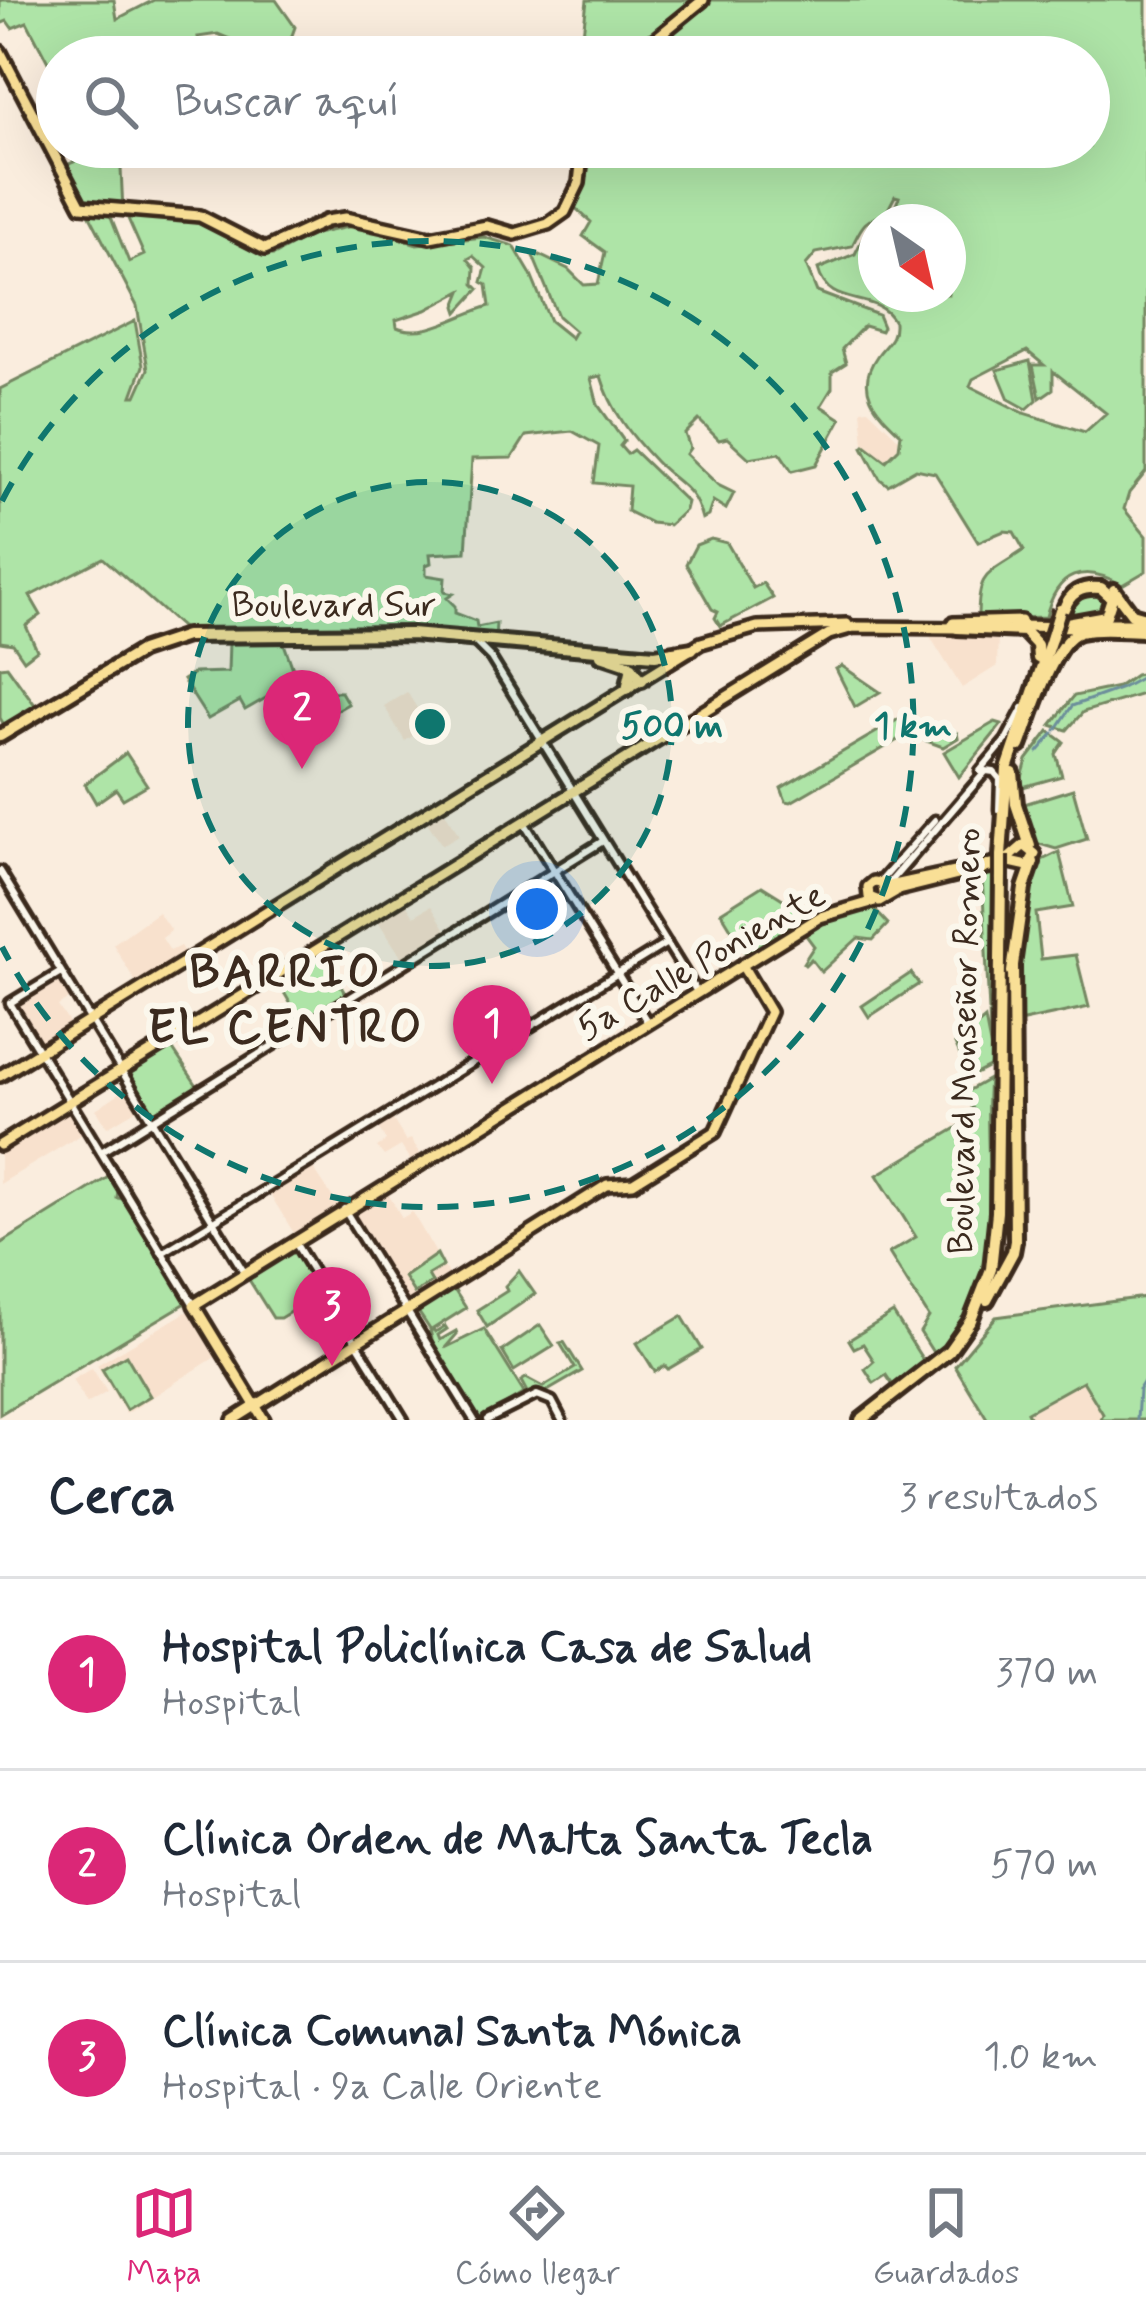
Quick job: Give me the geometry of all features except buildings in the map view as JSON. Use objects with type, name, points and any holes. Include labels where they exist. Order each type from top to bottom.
[{"type":"highway","points":[[1019,749],[1072,590],[1099,584],[1115,591],[1146,625]]},
{"type":"highway","points":[[1019,749],[1065,640],[1083,632],[1146,625]]},
{"type":"highway","points":[[957,628],[1028,634],[1039,652],[1032,690]]},
{"type":"highway","name":"Boulevard Sur","points":[[0,737],[148,648],[186,636],[411,634],[617,648],[655,655],[692,649]]},
{"type":"highway","name":"Boulevard Monseñor Romero","points":[[1006,855],[1007,769],[1052,639]]},
{"type":"highway","name":"Boulevard Sur","points":[[0,737],[143,654],[179,641],[476,643],[610,657],[632,667]]},
{"type":"highway","points":[[632,667],[642,680]]},
{"type":"highway","points":[[627,689],[632,667]]},
{"type":"highway","name":"Boulevard Monseñor Romero","points":[[861,1420],[949,1351],[978,1307],[990,1274],[998,1211],[1004,874],[1019,749]]},
{"type":"highway","points":[[1013,772],[1016,804],[1030,846]]},
{"type":"highway","points":[[1006,1023],[1024,888],[1033,862]]},
{"type":"highway","name":"Boulevard Monseñor Romero","points":[[872,1420],[942,1367],[967,1337],[986,1303],[1001,1252],[1004,874]]},
{"type":"highway","points":[[986,1303],[1015,1240],[1013,965]]},
{"type":"main road","points":[[659,36],[703,0]]},
{"type":"main road","points":[[0,51],[36,120]]},
{"type":"main road","points":[[61,168],[81,206],[200,216],[262,249],[274,248],[326,221],[345,218],[430,237],[487,226],[515,234],[546,225],[563,214],[574,196],[579,168]]},
{"type":"main road","points":[[0,1076],[692,649],[728,632],[1063,615],[1146,625]]},
{"type":"main road","points":[[801,650],[822,632],[807,625]]},
{"type":"main road","points":[[0,1145],[801,650],[846,628],[1146,625]]},
{"type":"main road","points":[[1021,845],[1030,846],[1035,854],[1033,862],[1010,862],[880,891],[996,863],[1021,845]]},
{"type":"main road","points":[[1006,855],[1019,865]]},
{"type":"main road","points":[[895,876],[904,885]]},
{"type":"main road","name":"5a Calle Poniente","points":[[194,1305],[808,924],[880,891]]},
{"type":"main road","points":[[807,911],[808,924]]},
{"type":"main road","points":[[248,1410],[607,1185],[641,1179],[715,1132],[770,1012],[742,965]]},
{"type":"main road","points":[[194,1305],[241,1383],[248,1410],[264,1420]]},
{"type":"main road","points":[[248,1410],[264,1420]]},
{"type":"street","points":[[476,643],[491,658],[697,992]]},
{"type":"street","points":[[491,658],[495,645]]},
{"type":"street","points":[[880,891],[999,749],[1032,690]]},
{"type":"street","points":[[880,891],[986,771],[1000,779],[1006,855]]},
{"type":"street","points":[[524,821],[648,1023]]},
{"type":"street","points":[[100,1152],[603,841]]},
{"type":"street","points":[[0,871],[244,1272]]},
{"type":"street","points":[[162,1253],[667,943]]},
{"type":"street","points":[[61,972],[10,1003],[194,1305]]},
{"type":"street","points":[[344,1209],[474,1420]]},
{"type":"street","points":[[294,1240],[404,1420]]},
{"type":"street","points":[[487,1420],[528,1396],[544,1395],[562,1420]]},
{"type":"shaded area","points":[[868,409],[899,439],[886,461],[864,443],[861,410]]},
{"type":"shaded area","points":[[929,635],[998,636],[997,666],[962,688]]},
{"type":"shaded area","points":[[407,692],[428,726],[405,741],[384,706]]},
{"type":"shaded area","points":[[443,809],[459,835],[442,845],[425,819]]},
{"type":"shaded area","points":[[404,900],[414,916],[431,906],[448,933],[404,961],[378,921]]},
{"type":"shaded area","points":[[158,912],[171,931],[162,938],[170,951],[180,946],[189,960],[139,988],[113,944]]},
{"type":"shaded area","points":[[61,973],[74,996],[58,1006],[73,1029],[42,1050],[12,1004]]},
{"type":"shaded area","points":[[127,1088],[139,1108],[107,1127],[96,1109]]},
{"type":"shaded area","points":[[69,1109],[84,1133],[0,1184],[0,1150]]},
{"type":"shaded area","points":[[390,1115],[422,1157],[412,1163],[401,1146],[384,1156],[377,1147],[386,1141],[376,1124]]},
{"type":"shaded area","points":[[311,1165],[339,1207],[295,1235],[268,1191]]},
{"type":"shaded area","points":[[385,1188],[402,1218],[412,1212],[451,1279],[408,1306],[349,1211]]},
{"type":"shaded area","points":[[193,1308],[220,1354],[126,1414],[97,1365]]},
{"type":"shaded area","points":[[92,1368],[107,1392],[87,1404],[72,1380]]},
{"type":"shaded area","points":[[1082,1380],[1102,1413],[1101,1420],[1033,1420],[1028,1413]]},
{"type":"green space","points":[[0,0],[114,0],[117,19],[154,0],[276,0],[295,27],[292,36],[36,39],[27,22],[12,28],[7,21],[0,24]]},
{"type":"green space","points":[[587,0],[703,0],[657,36],[583,36]]},
{"type":"green space","points":[[712,0],[1146,0],[1146,472],[1129,493],[1124,509],[1146,536],[1146,571],[1122,585],[1096,574],[1074,576],[1057,590],[1046,617],[978,619],[987,576],[1024,550],[1014,532],[1004,531],[978,542],[935,473],[916,469],[888,485],[880,479],[863,447],[886,461],[899,448],[901,434],[877,409],[868,390],[870,368],[894,328],[886,312],[966,312],[966,204],[896,204],[899,197],[895,196],[891,204],[858,204],[858,235],[852,246],[816,253],[806,265],[817,292],[858,307],[858,312],[878,315],[883,327],[881,331],[864,326],[842,349],[846,363],[832,372],[832,388],[821,406],[841,419],[816,465],[792,471],[780,453],[749,458],[727,438],[719,440],[699,420],[685,434],[690,448],[686,454],[718,485],[734,493],[726,509],[713,501],[702,519],[689,492],[623,422],[601,376],[591,378],[598,405],[624,441],[620,446],[627,454],[633,450],[687,502],[669,525],[651,523],[627,511],[629,486],[594,483],[599,446],[572,431],[526,436],[512,458],[472,459],[466,552],[430,554],[426,575],[445,578],[444,592],[453,594],[447,598],[455,613],[476,621],[477,627],[496,623],[495,639],[413,631],[189,634],[103,558],[30,596],[41,615],[26,626],[37,650],[24,660],[13,644],[0,642],[0,389],[135,321],[143,366],[132,396],[148,369],[137,306],[87,210],[109,212],[129,262],[144,255],[126,214],[198,223],[260,255],[274,255],[311,235],[357,225],[417,244],[484,237],[514,246],[550,321],[571,338],[575,331],[558,316],[533,256],[568,269],[584,285],[598,284],[605,252],[583,236],[591,222],[571,204],[581,168],[1110,168],[1110,36],[664,36]],"holes":[[[473,256],[486,268],[482,282],[487,285],[490,306],[420,330],[397,327],[396,320],[462,291],[458,312],[479,289],[468,259]],[[1027,351],[1044,365],[1033,365],[1040,398],[1053,389],[1053,371],[1106,413],[1085,432],[1024,413],[970,386],[973,379]]]},
{"type":"green space","points":[[65,168],[121,168],[123,211],[82,206]]},
{"type":"green space","points":[[858,248],[858,300],[832,291],[818,269],[855,254]]},
{"type":"green space","points":[[1030,361],[1037,400],[1027,409],[1009,399],[997,370]]},
{"type":"green space","points":[[711,539],[727,543],[753,588],[763,583],[773,598],[720,626],[715,618],[718,612],[686,564],[696,545]]},
{"type":"green space","points":[[1088,590],[1109,596],[1105,614],[1062,621],[1067,606]]},
{"type":"green space","points":[[283,641],[297,680],[245,710],[240,701],[208,719],[183,680],[194,673],[228,672],[229,642]]},
{"type":"green space","points":[[7,666],[38,709],[6,728],[0,718],[0,667]]},
{"type":"green space","points":[[842,666],[880,692],[855,707],[836,669]]},
{"type":"green space","points":[[1146,673],[1146,693],[1083,712],[1067,730],[1051,725],[1074,696],[1118,687]]},
{"type":"green space","points":[[314,691],[341,692],[348,704],[321,719],[314,709],[294,721],[295,714],[284,703]]},
{"type":"green space","points":[[904,716],[957,733],[958,738],[943,747],[908,734],[786,801],[781,788]]},
{"type":"green space","points":[[995,722],[1002,724],[959,777],[944,752]]},
{"type":"green space","points":[[1049,731],[1064,742],[1056,754],[1062,776],[1019,788],[1027,760]]},
{"type":"green space","points":[[126,753],[147,785],[123,799],[116,789],[96,803],[85,784]]},
{"type":"green space","points":[[1073,789],[1087,839],[1056,849],[1036,843],[1021,805]]},
{"type":"green space","points":[[1059,852],[1073,907],[1036,913],[1041,959],[1076,955],[1089,1007],[1014,1023],[1026,888],[1038,862]]},
{"type":"green space","points":[[999,871],[991,1066],[970,1077],[955,1044],[985,1019],[991,1050],[982,874]]},
{"type":"green space","points":[[762,886],[805,913],[806,923],[749,958],[721,912]]},
{"type":"green space","points":[[872,907],[888,924],[873,940],[858,938],[821,972],[811,959],[803,963],[814,946],[802,930],[820,919]]},
{"type":"green space","points":[[318,952],[347,997],[302,1023],[276,979]]},
{"type":"green space","points":[[911,973],[919,984],[869,1017],[862,1006]]},
{"type":"green space","points":[[170,1045],[198,1087],[151,1116],[127,1071]]},
{"type":"green space","points":[[989,1079],[990,1215],[984,1268],[969,1311],[936,1357],[920,1332],[929,1317],[889,1253],[916,1237],[877,1175],[977,1116],[964,1093]]},
{"type":"green space","points":[[110,1176],[117,1198],[124,1199],[186,1303],[0,1414],[0,1244]]},
{"type":"green space","points":[[296,1245],[322,1293],[273,1318],[246,1275]]},
{"type":"green space","points":[[437,1254],[443,1266],[428,1275],[432,1282],[414,1293],[404,1277]]},
{"type":"green space","points":[[519,1271],[535,1294],[487,1327],[477,1310],[507,1291],[505,1286]]},
{"type":"green space","points":[[453,1288],[466,1308],[433,1329],[447,1329],[438,1335],[440,1340],[456,1331],[445,1348],[484,1329],[524,1393],[480,1420],[433,1345],[431,1334],[426,1335],[431,1331],[417,1310]]},
{"type":"green space","points":[[1146,1297],[1146,1420],[1101,1420],[1103,1414],[1083,1381],[1027,1412],[1031,1420],[988,1420],[955,1366],[996,1317]]},
{"type":"green space","points":[[893,1313],[926,1365],[895,1388],[886,1375],[874,1383],[865,1369],[874,1361],[863,1344],[854,1348],[849,1340]]},
{"type":"green space","points":[[682,1316],[702,1349],[655,1372],[637,1343]]},
{"type":"green space","points":[[540,1325],[554,1346],[514,1371],[502,1351]]},
{"type":"green space","points":[[564,1342],[582,1371],[544,1393],[528,1394],[521,1381],[526,1378],[543,1387],[575,1368],[560,1343]]},
{"type":"green space","points":[[126,1355],[150,1396],[126,1410],[102,1369]]},
{"type":"waterway","points":[[1056,730],[1072,706],[1146,675]]},
{"type":"waterway","points":[[1038,752],[1054,733]]},
{"type":"waterway","points":[[1137,1420],[1139,1389],[1146,1378]]},
{"type":"place","name":"Clínica Orden de Malta Santa Tecla","points":[[302,769]]},
{"type":"place","name":"Hospital Policlínica Casa de Salud","points":[[492,1084]]},
{"type":"place","name":"Clínica Comunal Santa Mónica","points":[[332,1366]]},
{"type":"district","name":"BARRIO EL CENTRO","points":[[286,1000]]}]
